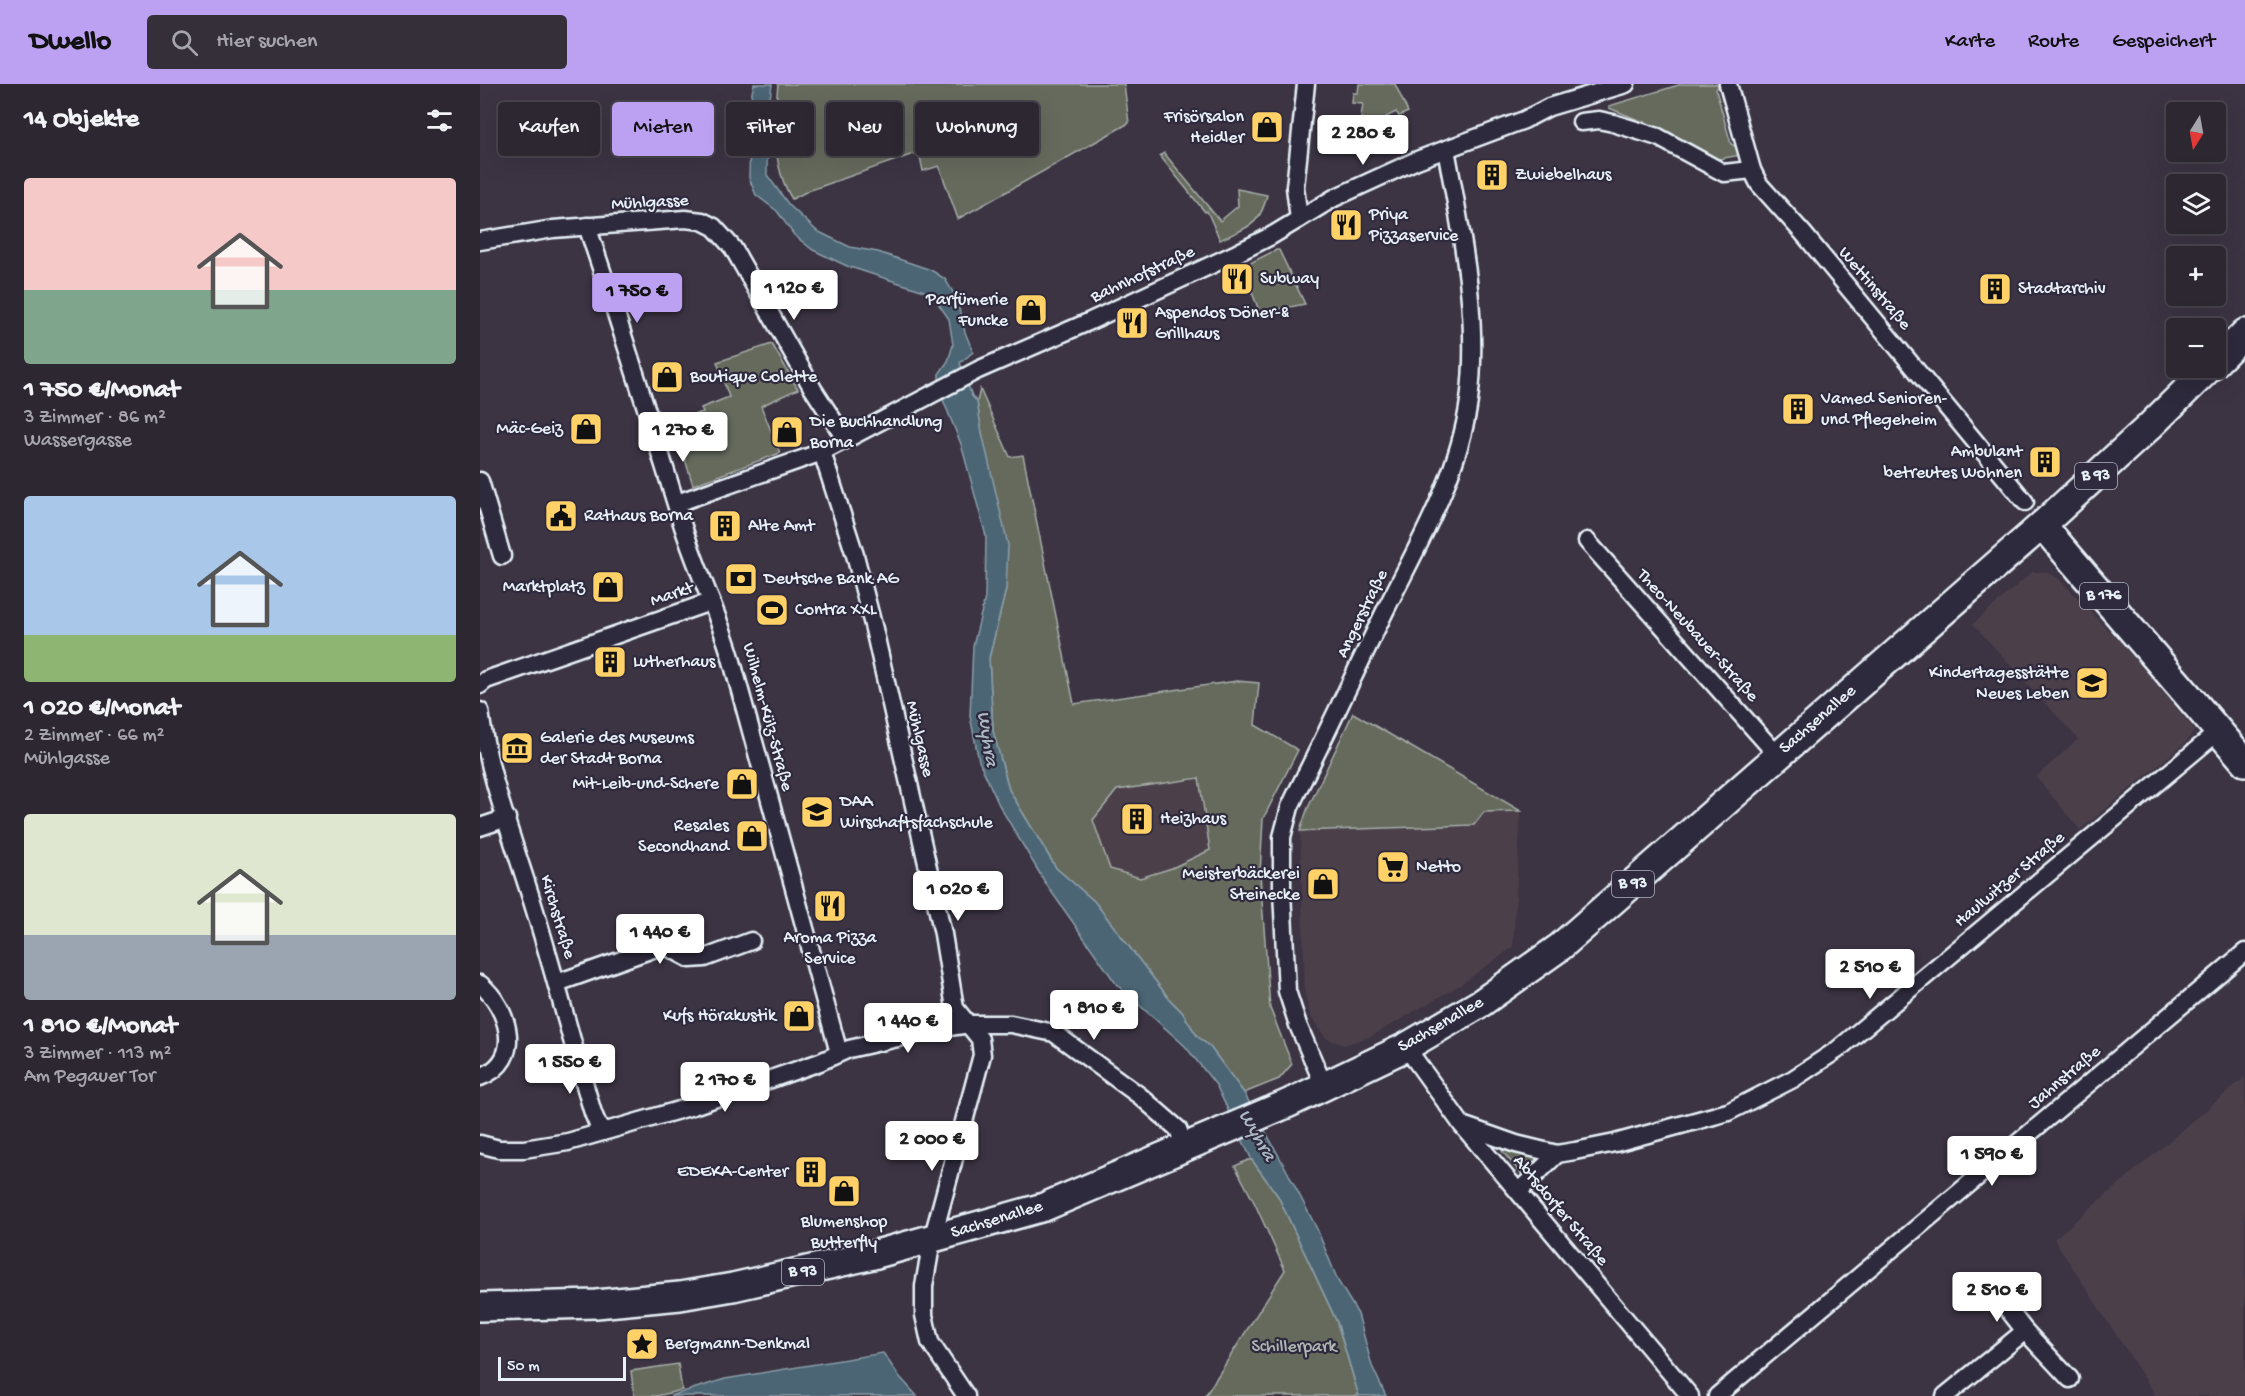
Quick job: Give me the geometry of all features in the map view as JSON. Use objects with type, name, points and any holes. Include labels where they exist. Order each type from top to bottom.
[{"type":"main road","points":[[2226,352],[2245,333]]},
{"type":"main road","name":"Sachsenallee","points":[[480,1307],[589,1304],[680,1296],[769,1280],[932,1240],[1044,1207],[1289,1103],[1406,1047],[1481,1003],[1560,947],[2042,525],[2200,378]]},
{"type":"main road","name":"B 176","points":[[2042,525],[2245,762]]},
{"type":"street","points":[[1299,219],[1295,187],[1306,84]]},
{"type":"street","name":"Bahnhofstraße","points":[[677,503],[822,452],[978,370],[1066,333],[1238,253],[1334,198],[1417,160],[1524,120],[1549,107],[1626,84]]},
{"type":"street","name":"Wettinstraße","points":[[1728,84],[1752,170],[1769,197],[1803,233],[2025,502]]},
{"type":"street","points":[[1581,122],[1599,120],[1658,137],[1724,173],[1752,170]]},
{"type":"street","name":"Angerstraße","points":[[1324,1086],[1287,991],[1282,837],[1290,807],[1441,497],[1463,432],[1471,372],[1470,291],[1446,149]]},
{"type":"street","name":"Mühlgasse","points":[[480,241],[553,229],[685,219],[702,221],[714,227],[733,248],[813,390],[846,440]]},
{"type":"street","name":"Markt","points":[[480,685],[486,680],[710,602],[679,515],[655,433],[587,226]]},
{"type":"street","name":"Mühlgasse","points":[[822,452],[855,555],[874,629],[943,934],[956,1008],[980,1039],[982,1055],[932,1240],[924,1286],[924,1315],[930,1342],[966,1396]]},
{"type":"street","points":[[481,486],[502,556]]},
{"type":"street","name":"Theo-Neubauer-Straße","points":[[1587,541],[1778,756]]},
{"type":"street","name":"Wilhelm-Külz-Straße","points":[[710,602],[718,616],[730,654],[839,1053]]},
{"type":"street","name":"Kirchstraße","points":[[480,711],[494,774],[557,983],[570,1037],[593,1113],[598,1125],[605,1130]]},
{"type":"street","name":"Haulwitzer Straße","points":[[1462,1125],[1516,1144],[1557,1154],[1615,1143],[1710,1118],[1728,1112],[1793,1079],[1844,1044],[2219,731]]},
{"type":"street","points":[[480,828],[507,818]]},
{"type":"street","points":[[557,983],[664,945],[690,959],[705,958],[751,941]]},
{"type":"street","name":"Jahnstraße","points":[[1717,1396],[2245,952]]},
{"type":"street","points":[[480,984],[493,995],[502,1011],[508,1045],[504,1060],[497,1069],[480,1077]]},
{"type":"street","points":[[480,1144],[499,1149],[524,1149],[568,1142],[693,1106],[820,1062],[839,1053],[884,1040],[970,1024],[1011,1024],[1054,1033],[1140,1096],[1178,1129],[1185,1147]]},
{"type":"street","name":"Abtsdorfer Straße","points":[[1406,1047],[1462,1125],[1690,1396]]},
{"type":"street","points":[[1519,1191],[1557,1154]]},
{"type":"street","points":[[1996,1294],[2025,1331],[2070,1379]]},
{"type":"street","points":[[1945,1396],[2025,1331]]},
{"type":"shaded area","name":"Kindertagesstätte Neues Leben","points":[[2032,572],[2046,572],[2058,578],[2125,647],[2195,730],[2185,743],[2080,830],[2036,777],[2078,739],[1973,624]]},
{"type":"shaded area","points":[[1199,778],[1210,850],[1172,868],[1140,878],[1110,869],[1093,820],[1117,790]]},
{"type":"shaded area","points":[[1521,811],[1513,947],[1460,985],[1372,1036],[1344,1045],[1326,1038],[1311,1017],[1305,994],[1300,831],[1474,825],[1484,812]]},
{"type":"shaded area","points":[[2245,1077],[2245,1396],[2156,1396],[2054,1239]]},
{"type":"green space","points":[[778,84],[1124,84],[1129,123],[958,219],[939,166],[923,171],[920,156],[1039,156],[1039,102],[915,102],[915,153],[808,191],[792,199],[780,172],[777,156],[814,156],[814,102],[777,102]]},
{"type":"green space","points":[[1359,84],[1395,84],[1408,112],[1399,116],[1396,112],[1386,117],[1388,122],[1365,133],[1360,124],[1363,104],[1352,103],[1353,93],[1358,93]]},
{"type":"green space","points":[[1682,84],[1719,84],[1716,90],[1731,144],[1739,148],[1741,155],[1713,160],[1663,130],[1609,108],[1609,106]]},
{"type":"green space","points":[[1164,153],[1220,221],[1238,206],[1237,189],[1267,195],[1256,220],[1251,225],[1220,240],[1207,211],[1205,212],[1160,156]]},
{"type":"green space","points":[[1279,250],[1305,304],[1260,313],[1242,267]]},
{"type":"green space","points":[[772,344],[798,389],[761,406],[780,453],[693,485],[673,421],[703,412],[701,408],[729,397],[717,362]]},
{"type":"green space","points":[[980,389],[1010,457],[1023,455],[1074,704],[1237,681],[1259,683],[1255,725],[1298,750],[1263,819],[1260,874],[1270,1008],[1292,1064],[1279,1079],[1244,1093],[1210,1047],[1197,1036],[1182,1012],[1170,1000],[1094,901],[1056,868],[1009,790],[993,731],[989,658],[1006,589],[977,402]],"holes":[[[1199,778],[1210,850],[1172,868],[1140,878],[1110,869],[1093,820],[1117,790]]]},
{"type":"green space","points":[[1353,713],[1521,811],[1484,812],[1474,825],[1300,831],[1307,810]]},
{"type":"green space","points":[[1502,1147],[1540,1156],[1521,1174],[1502,1151]]},
{"type":"green space","name":"Schillerpark","points":[[1252,1160],[1278,1196],[1337,1322],[1359,1396],[1205,1396],[1285,1270],[1235,1166]]},
{"type":"green space","points":[[678,1364],[682,1390],[657,1396],[634,1396],[631,1371]]},
{"type":"water","points":[[754,84],[772,84],[770,102],[751,102]]},
{"type":"water","name":"Wyhra","points":[[750,156],[767,156],[767,175],[789,205],[817,231],[850,247],[878,252],[931,270],[945,279],[956,297],[973,352],[960,363],[972,396],[977,402],[1008,545],[1006,589],[989,658],[993,731],[1009,790],[1056,868],[1094,901],[1170,1000],[1182,1012],[1197,1036],[1210,1047],[1244,1093],[1317,1229],[1338,1281],[1358,1314],[1372,1366],[1386,1396],[1359,1396],[1337,1322],[1278,1196],[1252,1160],[1216,1085],[1185,1046],[1117,985],[1046,884],[999,805],[979,761],[970,716],[973,646],[985,598],[986,536],[961,444],[939,390],[939,374],[948,361],[953,345],[949,319],[933,296],[924,291],[847,266],[813,250],[794,235],[777,211],[756,195],[749,178]]},
{"type":"water","points":[[883,1353],[917,1396],[670,1396],[725,1379]]},
{"type":"place","name":"Frisörsalon Heidler","points":[[1267,127]]},
{"type":"place","name":"Zwiebelhaus","points":[[1492,175]]},
{"type":"place","name":"Priya Pizzaservice","points":[[1346,225]]},
{"type":"place","name":"Subway","points":[[1237,279]]},
{"type":"place","name":"Stadtarchiv","points":[[1995,289]]},
{"type":"place","name":"Parfümerie Funcke","points":[[1031,310]]},
{"type":"place","name":"Aspendos Döner-& Grillhaus","points":[[1132,323]]},
{"type":"place","name":"Boutique Colette","points":[[667,377]]},
{"type":"place","name":"Vamed Senioren- und Pflegeheim","points":[[1798,409]]},
{"type":"place","name":"Mäc-Geiz","points":[[586,429]]},
{"type":"place","name":"Die Buchhandlung Borna","points":[[787,432]]},
{"type":"place","name":"Ambulant betreutes Wohnen","points":[[2045,462]]},
{"type":"place","name":"Rathaus Borna","points":[[561,516]]},
{"type":"place","name":"Alte Amt","points":[[725,526]]},
{"type":"place","name":"Deutsche Bank AG","points":[[741,579]]},
{"type":"place","name":"Marktplatz","points":[[608,587]]},
{"type":"place","name":"Contra XXL","points":[[772,610]]},
{"type":"place","name":"Lutherhaus","points":[[610,662]]},
{"type":"place","name":"Kindertagesstätte Neues Leben","points":[[2092,683]]},
{"type":"place","name":"Galerie des Museums der Stadt Borna","points":[[517,748]]},
{"type":"place","name":"Mit-Leib-und-Schere","points":[[742,784]]},
{"type":"place","name":"DAA Wirschaftsfachschule","points":[[817,812]]},
{"type":"place","name":"Heizhaus","points":[[1137,819]]},
{"type":"place","name":"Resales Secondhand","points":[[752,836]]},
{"type":"place","name":"Netto","points":[[1393,867]]},
{"type":"place","name":"Meisterbäckerei Steinecke","points":[[1323,884]]},
{"type":"place","name":"Aroma Pizza Service","points":[[830,906]]},
{"type":"place","name":"Kufs Hörakustik","points":[[799,1016]]},
{"type":"place","name":"EDEKA-Center","points":[[811,1172]]},
{"type":"place","name":"Blumenshop Butterfly","points":[[844,1191]]},
{"type":"place","name":"Bergmann-Denkmal","points":[[642,1344]]}]
